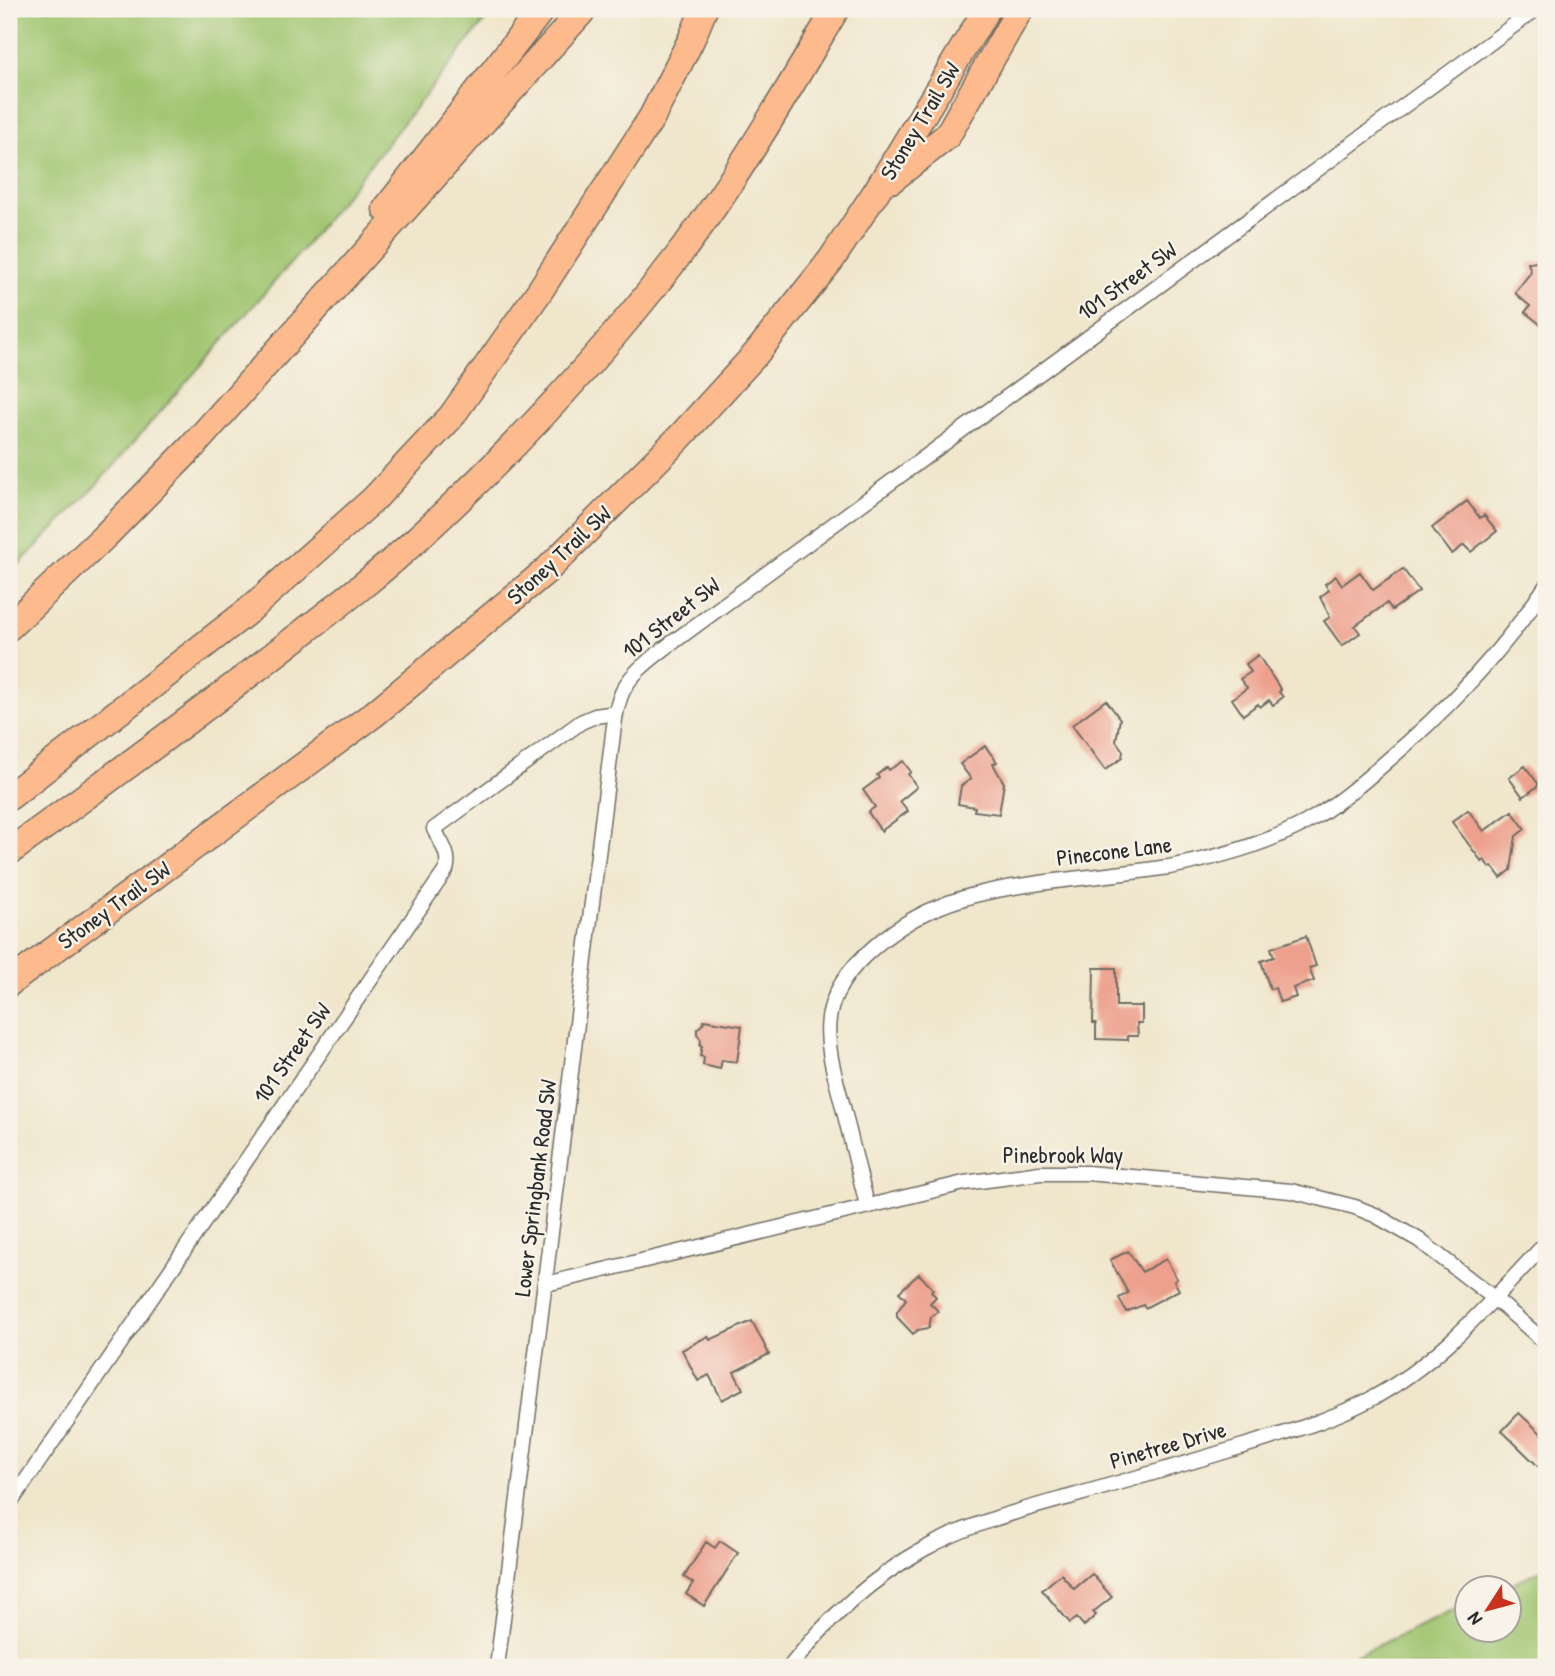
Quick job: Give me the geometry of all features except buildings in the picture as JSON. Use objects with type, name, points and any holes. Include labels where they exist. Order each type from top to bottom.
[{"type":"highway","points":[[251,380],[542,9]]},
{"type":"highway","points":[[9,627],[106,535],[191,447],[584,9]]},
{"type":"highway","points":[[9,797],[248,611],[374,499],[451,417],[539,292],[652,117],[704,9]]},
{"type":"highway","points":[[9,852],[184,725],[323,617],[417,540],[520,439],[606,344],[679,254],[735,174],[836,9]]},
{"type":"highway","name":"Stoney Trail SW","points":[[9,983],[374,714],[547,570],[679,438],[755,355],[831,260],[988,9]]},
{"type":"highway","points":[[876,192],[947,136],[1020,9]]},
{"type":"street","name":"101 Street SW","points":[[9,1505],[446,870],[446,853],[433,830],[581,722],[595,716],[616,713],[621,691],[627,681],[665,648],[1536,9]]},
{"type":"street","name":"Pinecone Lane","points":[[867,1205],[838,1086],[829,1036],[833,1002],[841,984],[866,954],[889,934],[918,916],[963,897],[1000,888],[1193,863],[1250,846],[1306,822],[1352,790],[1436,719],[1491,660],[1546,586]]},
{"type":"street","name":"Lower Springbank Road SW","points":[[497,1667],[616,713]]},
{"type":"street","name":"Pinebrook Way","points":[[546,1284],[964,1183],[1040,1173],[1087,1173],[1291,1191],[1333,1200],[1387,1221],[1419,1240],[1494,1298],[1546,1343]]},
{"type":"street","name":"Pinetree Drive","points":[[790,1667],[835,1616],[882,1576],[926,1548],[971,1527],[1267,1439],[1347,1410],[1389,1389],[1422,1366],[1494,1298],[1546,1243]]},
{"type":"green space","points":[[9,9],[494,9],[297,256],[90,492],[9,574]]},
{"type":"green space","points":[[1546,1568],[1546,1667],[1331,1667],[1454,1610],[1454,1644],[1524,1644],[1524,1578]]}]
